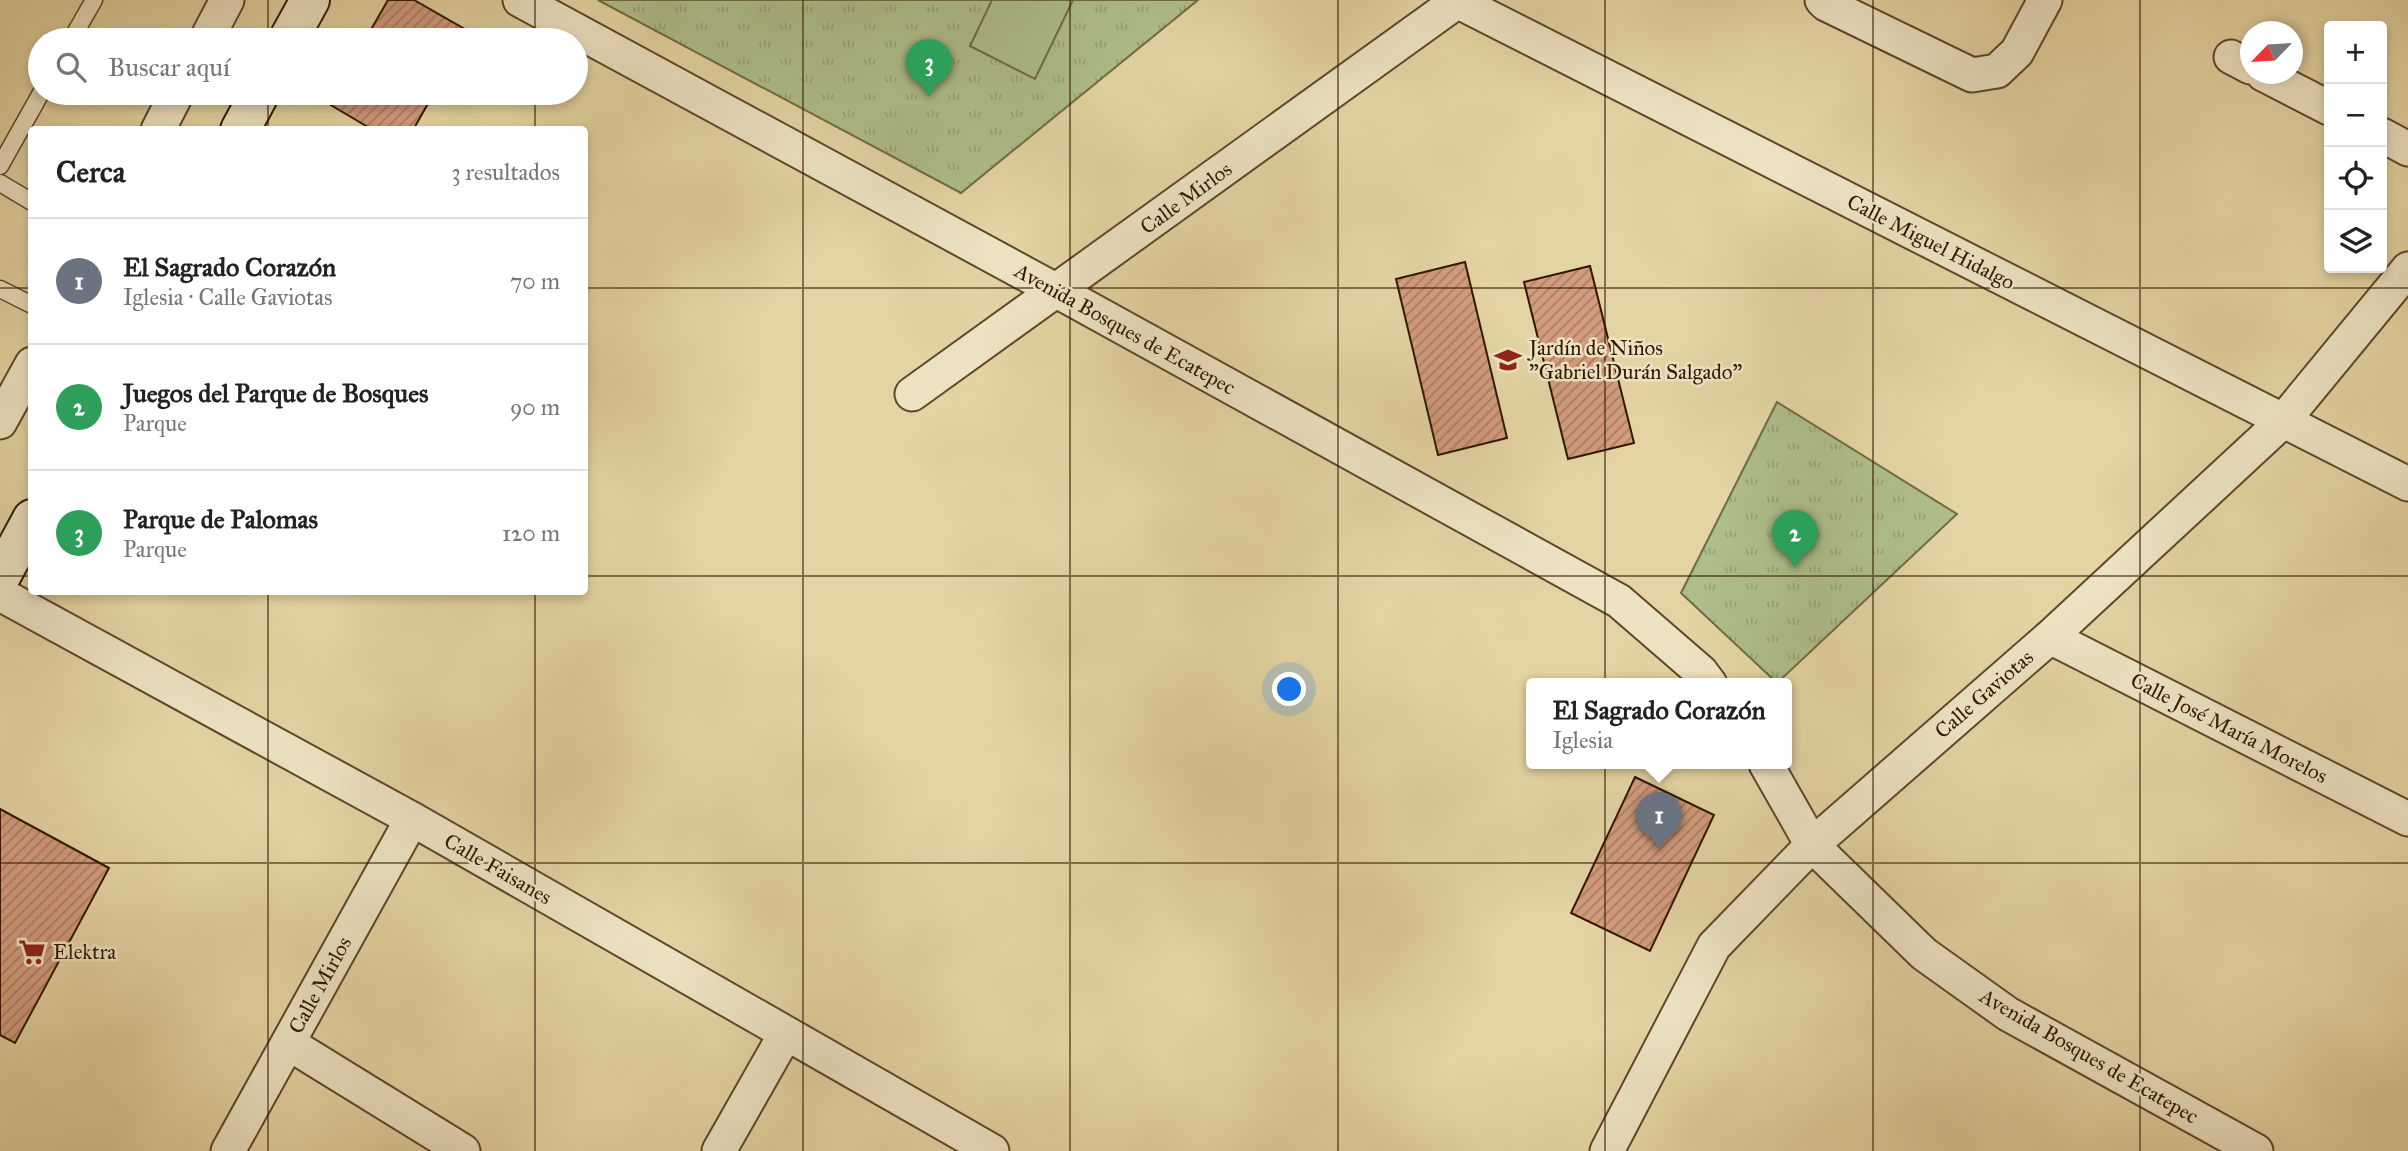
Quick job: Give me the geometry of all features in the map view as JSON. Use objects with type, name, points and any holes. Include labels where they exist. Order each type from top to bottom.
[{"type":"main road","points":[[295,28],[310,0]]},
{"type":"main road","points":[[242,126],[254,105]]},
{"type":"main road","points":[[0,578],[28,526]]},
{"type":"street","points":[[212,28],[227,0]]},
{"type":"street","name":"Avenida Bosques de Ecatepec","points":[[520,0],[572,28]]},
{"type":"street","name":"Calle Mirlos","points":[[912,394],[1457,0]]},
{"type":"street","name":"Calle Miguel Hidalgo","points":[[1457,0],[2408,484]]},
{"type":"street","points":[[1822,0],[1972,75],[1997,71],[2017,52],[2045,0]]},
{"type":"street","name":"Avenida Bosques de Ecatepec","points":[[588,37],[1057,291],[1619,601],[1706,678]]},
{"type":"street","points":[[2282,84],[2324,105]]},
{"type":"street","points":[[160,126],[171,105]]},
{"type":"street","points":[[2387,138],[2408,149]]},
{"type":"street","name":"Calle Gaviotas","points":[[1607,1151],[1714,946],[1812,845],[2050,637],[2283,421],[2408,269]]},
{"type":"street","points":[[0,422],[28,371]]},
{"type":"street","name":"Calle Faisanes","points":[[0,594],[412,819],[992,1151]]},
{"type":"street","name":"Calle José María Morelos","points":[[2050,637],[2408,819]]},
{"type":"street","name":"Avenida Bosques de Ecatepec","points":[[1769,769],[1812,845],[1924,954],[2008,1014],[2256,1151]]},
{"type":"street","name":"Calle Mirlos","points":[[229,1151],[412,819]]},
{"type":"street","points":[[719,1151],[786,1033]]},
{"type":"street","points":[[288,1044],[463,1151]]},
{"type":"lane","points":[[78,28],[94,0]]},
{"type":"lane","points":[[0,166],[34,105]]},
{"type":"lane","points":[[0,183],[28,200]]},
{"type":"lane","points":[[0,289],[28,303]]},
{"type":"green space","points":[[598,0],[1198,0],[961,193]]},
{"type":"green space","points":[[992,0],[1073,0],[1035,79],[970,46]]},
{"type":"green space","points":[[1777,402],[1957,514],[1782,678],[1772,678],[1681,593]]},
{"type":"building","points":[[388,0],[414,0],[463,28],[372,28]]},
{"type":"building","points":[[331,105],[427,105],[415,126],[366,126]]},
{"type":"building","points":[[1465,262],[1507,438],[1438,455],[1396,279]]},
{"type":"building","points":[[1590,266],[1634,443],[1568,459],[1524,282]]},
{"type":"building","points":[[1635,777],[1714,815],[1650,951],[1571,913]]},
{"type":"building","name":"Elektra","points":[[0,809],[109,868],[15,1043],[0,1035]]},
{"type":"place","name":"Parque de Palomas","points":[[929,97]]},
{"type":"place","name":"Jardín de Niños \"Gabriel Durán Salgado\"","points":[[1508,360]]},
{"type":"place","name":"Juegos del Parque de Bosques","points":[[1795,568]]},
{"type":"place","name":"El Sagrado Corazón","points":[[1659,850]]},
{"type":"place","name":"Elektra","points":[[32,952]]}]
